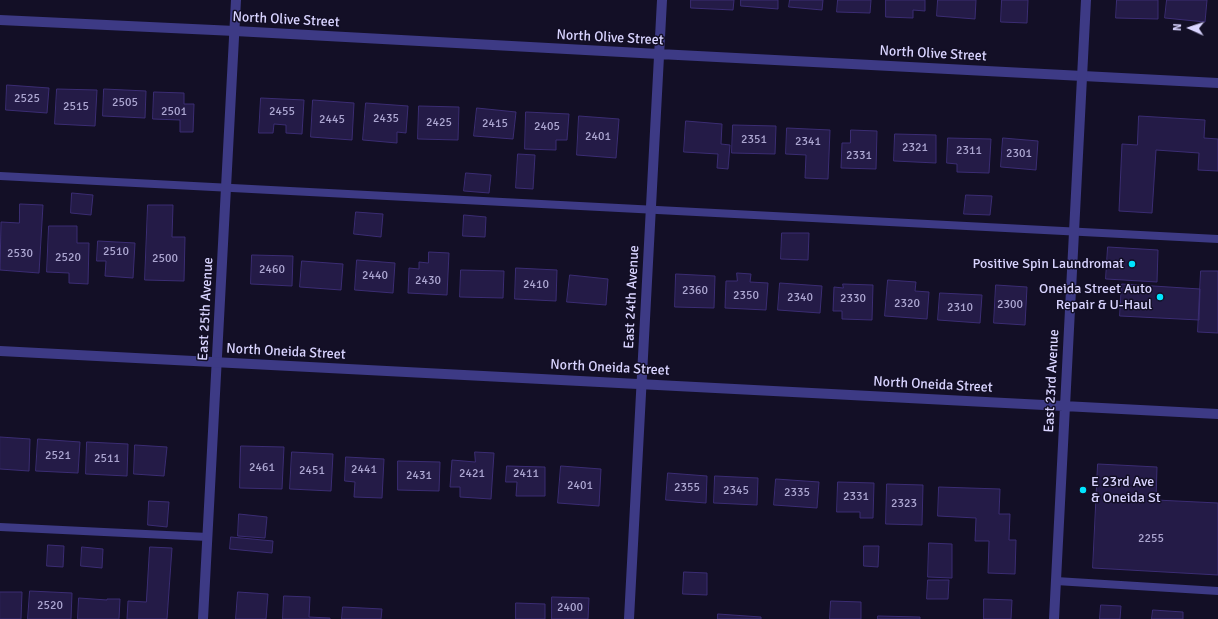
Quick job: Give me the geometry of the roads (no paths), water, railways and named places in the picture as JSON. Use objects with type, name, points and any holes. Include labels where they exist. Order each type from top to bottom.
[{"type":"street","name":"East 25th Avenue","points":[[203,619],[236,0]]},
{"type":"street","name":"East 24th Avenue","points":[[629,619],[662,0]]},
{"type":"street","name":"East 23rd Avenue","points":[[1054,619],[1086,0]]},
{"type":"street","name":"North Olive Street","points":[[0,20],[1218,83]]},
{"type":"street","name":"North Oneida Street","points":[[0,351],[1218,414]]},
{"type":"lane","points":[[0,176],[1218,240]]},
{"type":"lane","points":[[0,527],[208,537]]},
{"type":"lane","points":[[1056,581],[1218,591]]},
{"type":"place","name":"Positive Spin Laundromat","points":[[1132,264]]},
{"type":"place","name":"Oneida Street Auto Repair & U-Haul","points":[[1160,297]]},
{"type":"place","name":"E 23rd Ave & Oneida St","points":[[1083,490]]}]
